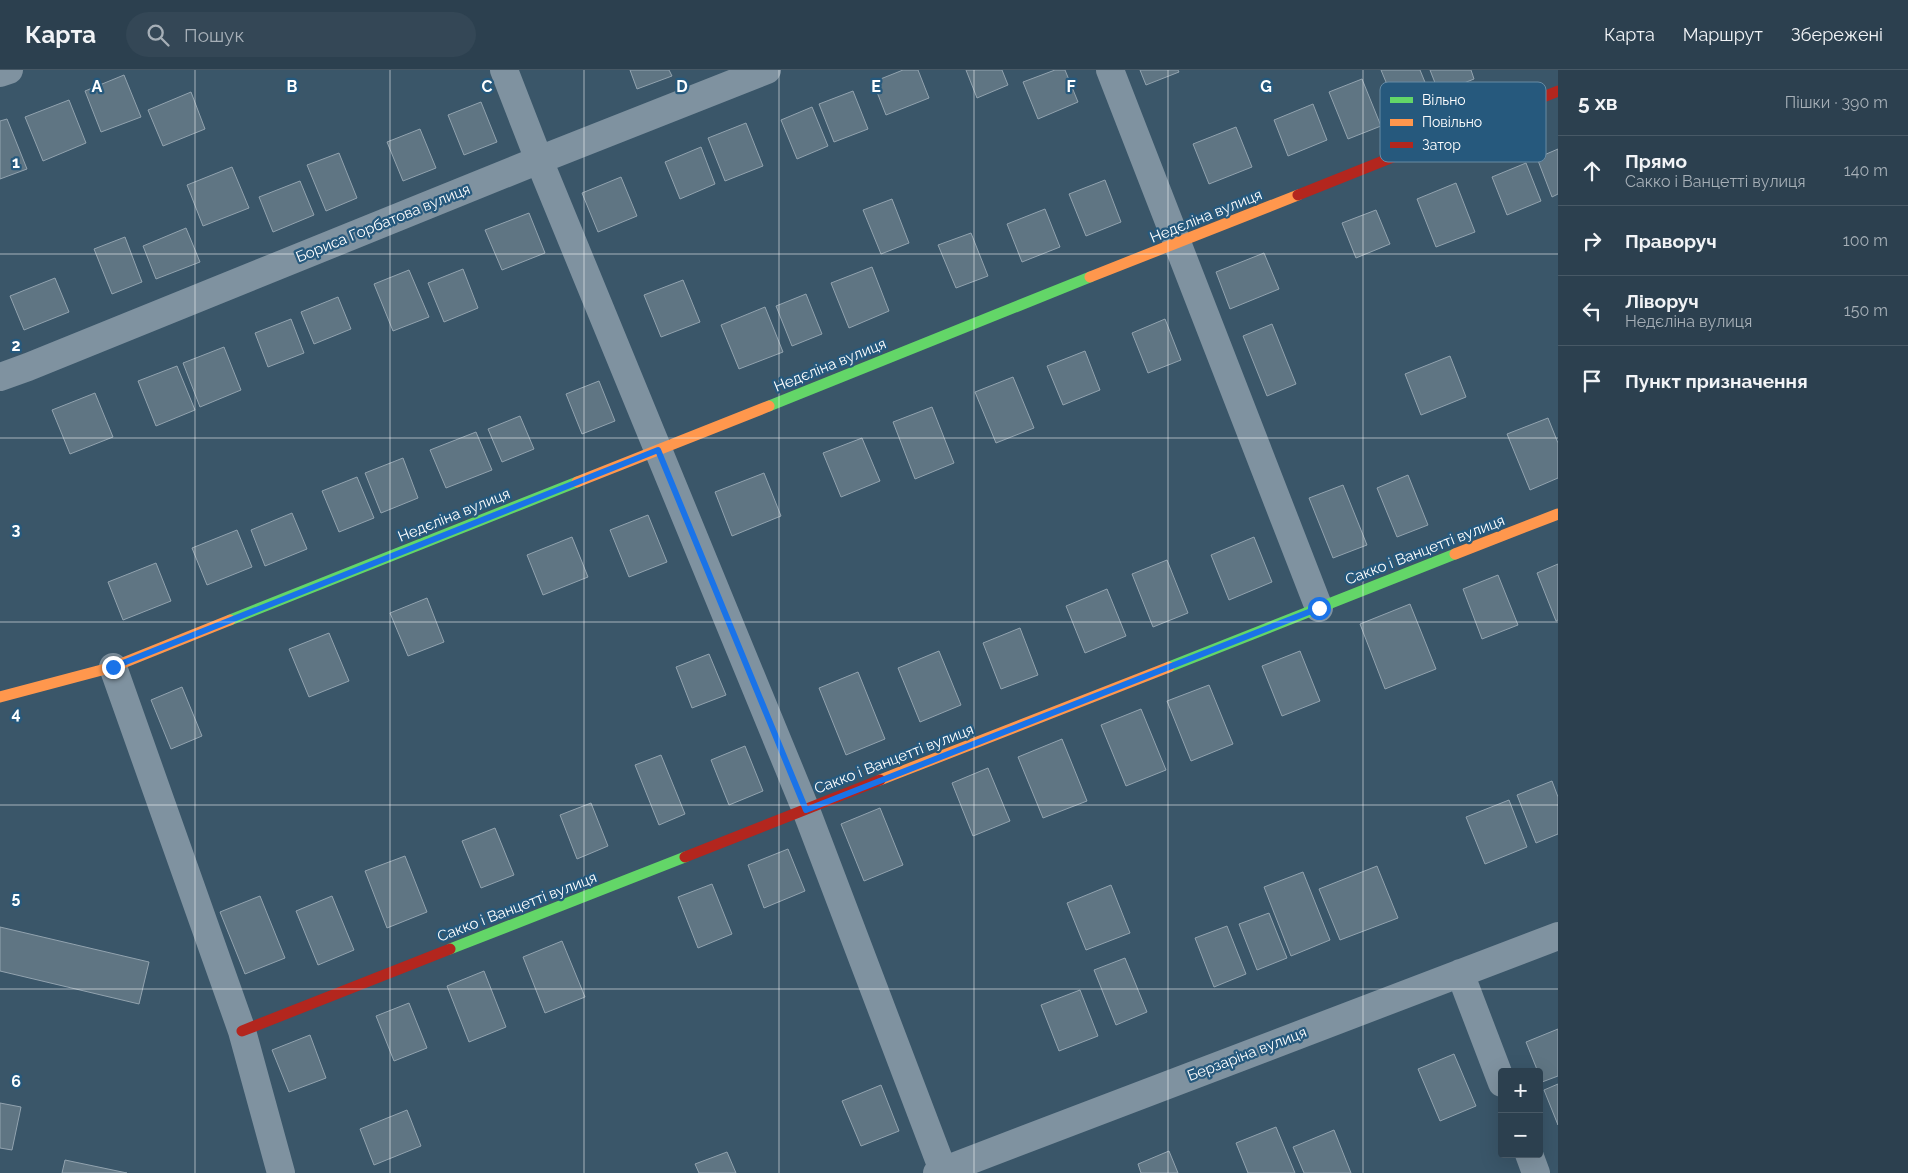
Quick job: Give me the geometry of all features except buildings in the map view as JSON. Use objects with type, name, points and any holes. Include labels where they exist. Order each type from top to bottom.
[{"type":"street","points":[[0,74],[9,70]]},
{"type":"street","points":[[504,70],[539,160],[806,810],[941,1172]]},
{"type":"street","name":"Бориса Горбатова вулиця","points":[[0,377],[767,70]]},
{"type":"street","points":[[1110,70],[1319,608]]},
{"type":"street","name":"Недєліна вулиця","points":[[1546,96],[1558,91]]},
{"type":"street","name":"Недєліна вулиця","points":[[0,697],[113,667],[1382,162]]},
{"type":"street","name":"Сакко і Ванцетті вулиця","points":[[242,1031],[1558,514]]},
{"type":"street","points":[[113,667],[242,1031],[281,1173]]},
{"type":"street","name":"Берзаріна вулиця","points":[[941,1172],[1558,936]]},
{"type":"street","points":[[1460,973],[1498,1073]]},
{"type":"street","points":[[1530,1158],[1536,1173]]},
{"type":"traffic: fast","points":[[769,406],[1090,277]]},
{"type":"traffic: fast","points":[[230,620],[577,482]]},
{"type":"traffic: fast","points":[[1169,667],[1455,554]]},
{"type":"traffic: fast","points":[[450,949],[685,857]]},
{"type":"traffic: slow","points":[[1090,277],[1298,195]]},
{"type":"traffic: slow","points":[[577,482],[769,406]]},
{"type":"traffic: slow","points":[[1455,554],[1558,514]]},
{"type":"traffic: slow","points":[[0,697],[113,667],[230,620]]},
{"type":"traffic: slow","points":[[880,780],[1169,667]]},
{"type":"traffic: jam","points":[[1546,96],[1558,91]]},
{"type":"traffic: jam","points":[[1298,195],[1380,162]]},
{"type":"traffic: jam","points":[[685,857],[880,780]]},
{"type":"traffic: jam","points":[[242,1031],[450,949]]},
{"type":"route","points":[[113,667],[658,450],[806,810],[1319,608]]}]
